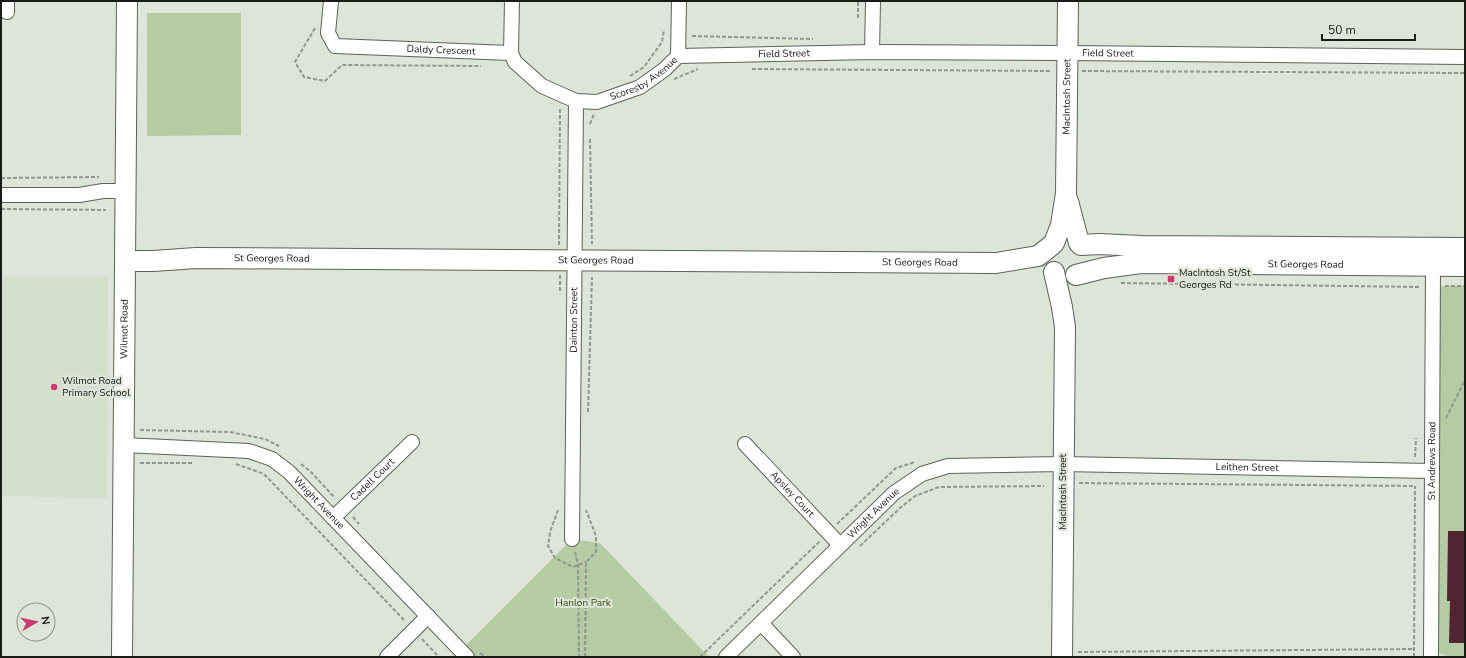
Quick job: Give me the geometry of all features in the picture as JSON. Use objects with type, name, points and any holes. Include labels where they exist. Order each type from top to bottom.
[{"type":"street","name":"Wilmot Road","points":[[122,657],[127,1]]},
{"type":"street","name":"Daldy Crescent","points":[[331,1],[328,33],[335,46],[511,53]]},
{"type":"street","points":[[512,1],[511,53],[515,62],[542,86],[576,101]]},
{"type":"street","name":"Scoresby Avenue","points":[[576,101],[597,102],[640,87],[665,69],[678,56],[679,1]]},
{"type":"street","points":[[872,1],[872,52]]},
{"type":"street","name":"MacIntosh Street","points":[[1053,244],[1060,226],[1066,193],[1068,1]]},
{"type":"street","name":"Field Street","points":[[678,56],[872,52],[1465,57]]},
{"type":"street","name":"Dainton Street","points":[[572,539],[583,260],[576,101]]},
{"type":"street","name":"MacIntosh Street","points":[[1066,193],[1080,244]]},
{"type":"street","points":[[1,194],[79,195],[102,199],[126,195]]},
{"type":"street","points":[[1064,239],[1070,239],[1080,244],[1086,256],[1086,262],[1084,267],[1075,276],[1063,277],[1054,272],[1050,267],[1048,256],[1053,244],[1064,239]]},
{"type":"street","name":"St Georges Road","points":[[996,263],[1038,256],[1053,244]]},
{"type":"street","name":"St Georges Road","points":[[1080,244],[1142,246],[1239,255],[1433,257],[1465,266]]},
{"type":"street","name":"St Georges Road","points":[[1433,257],[1465,248]]},
{"type":"street","name":"St Georges Road","points":[[126,256],[154,252],[196,258],[996,263],[1054,272]]},
{"type":"street","name":"St Georges Road","points":[[1075,276],[1104,268],[1141,263],[1239,255]]},
{"type":"street","name":"St Andrews Road","points":[[1431,657],[1433,257]]},
{"type":"street","name":"MacIntosh Street","points":[[1054,272],[1065,327],[1063,464],[1070,654]]},
{"type":"street","name":"MacIntosh Street","points":[[1065,327],[1075,276]]},
{"type":"street","name":"Cadell Court","points":[[333,518],[412,442]]},
{"type":"street","name":"Apsley Court","points":[[745,444],[840,545]]},
{"type":"street","name":"Wright Avenue","points":[[124,445],[249,451],[272,459],[289,472],[467,657]]},
{"type":"street","name":"Wright Avenue","points":[[726,657],[894,493],[922,474],[948,466],[1063,464]]},
{"type":"street","name":"Leithen Street","points":[[1063,464],[1432,472]]},
{"type":"street","points":[[387,657],[428,616]]},
{"type":"street","points":[[761,623],[793,657]]},
{"type":"path","points":[[625,78],[644,66],[662,42],[664,29]]},
{"type":"path","points":[[692,30],[692,37],[819,39]]},
{"type":"path","points":[[1082,71],[1465,73]]},
{"type":"path","points":[[590,131],[590,123],[595,113]]},
{"type":"path","points":[[588,413],[583,260],[590,138]]},
{"type":"path","points":[[1,178],[99,177]]},
{"type":"path","points":[[1,210],[106,210]]},
{"type":"path","points":[[1118,283],[1465,286]]},
{"type":"path","points":[[1446,419],[1465,380]]},
{"type":"path","points":[[1415,471],[1416,438]]},
{"type":"path","points":[[230,462],[264,474],[439,657]]},
{"type":"path","points":[[140,463],[200,463]]},
{"type":"path","points":[[1079,483],[1415,486],[1414,657]]},
{"type":"path","points":[[860,546],[900,508],[915,496],[939,487],[1044,486]]},
{"type":"path","points":[[584,506],[596,536],[596,552],[586,562],[585,657]]},
{"type":"path","points":[[572,539],[578,565],[579,657]]},
{"type":"path","points":[[1070,654],[1414,649]]},
{"type":"shaded area","name":"Wilmot Road Primary School","points":[[1,277],[108,277],[107,498],[1,496]]},
{"type":"green space","points":[[147,13],[241,13],[241,135],[147,136]]},
{"type":"green space","points":[[1441,286],[1465,286],[1465,657],[1447,656],[1437,651],[1439,292]]},
{"type":"green space","name":"Hanlon Park","points":[[572,539],[600,543],[709,657],[476,657],[463,648]]},
{"type":"building","points":[[1448,531],[1465,531],[1465,643],[1449,643],[1450,601],[1447,601]]},
{"type":"place","name":"MacIntosh St/St Georges Rd","points":[[1171,279]]},
{"type":"place","name":"Wilmot Road Primary School","points":[[54,387]]}]
